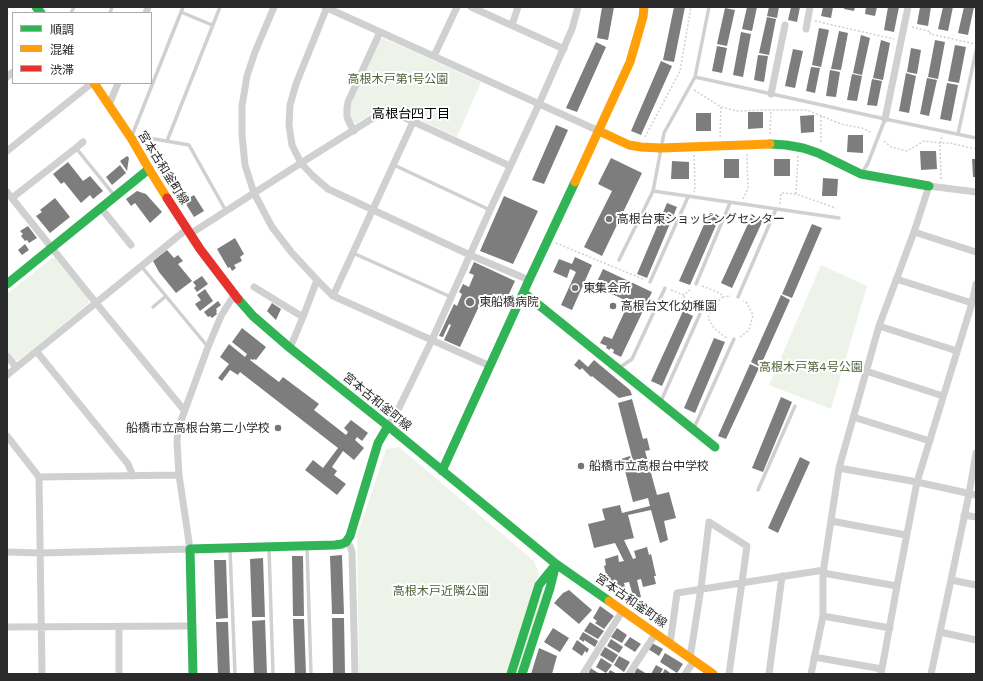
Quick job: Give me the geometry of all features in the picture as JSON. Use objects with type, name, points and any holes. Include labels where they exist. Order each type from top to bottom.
[{"type":"street","points":[[274,7],[255,52],[247,76],[242,106],[242,135],[245,165],[254,193],[272,227],[292,253],[333,296],[490,366]]},
{"type":"street","points":[[529,280],[470,255],[328,189],[301,163],[292,145],[289,124],[290,105],[296,84],[326,7],[629,145],[641,148],[772,144],[786,145],[803,148],[818,153],[861,174],[929,186],[976,192]]},
{"type":"street","points":[[434,56],[457,7]]},
{"type":"street","points":[[471,7],[564,49]]},
{"type":"street","points":[[512,25],[518,7]]},
{"type":"street","points":[[7,552],[307,546],[335,545],[346,542],[350,536],[378,443],[396,414],[432,340],[564,49],[572,29],[578,7]]},
{"type":"street","points":[[442,471],[630,62],[643,16],[644,7]]},
{"type":"street","points":[[806,29],[810,7]]},
{"type":"street","points":[[885,119],[908,7]]},
{"type":"street","points":[[771,94],[785,25]]},
{"type":"street","points":[[354,131],[347,117],[348,102],[380,32]]},
{"type":"street","points":[[7,151],[92,84]]},
{"type":"street","name":"宮本古和釜町線","points":[[94,84],[131,138],[149,170],[200,249],[234,295],[253,316],[290,348],[388,426],[556,564],[713,674]]},
{"type":"street","points":[[109,106],[118,84]]},
{"type":"street","points":[[7,375],[141,266],[189,232],[226,211],[373,118],[387,115],[401,116],[510,166]]},
{"type":"street","points":[[333,296],[413,122]]},
{"type":"street","points":[[12,198],[83,142]]},
{"type":"street","points":[[7,284],[149,170]]},
{"type":"street","points":[[811,674],[823,616],[823,571],[839,468],[879,326],[914,232],[929,186]]},
{"type":"street","points":[[7,192],[184,410]]},
{"type":"street","points":[[101,208],[131,245]]},
{"type":"street","points":[[914,232],[976,252]]},
{"type":"street","points":[[896,279],[972,303]]},
{"type":"street","points":[[290,348],[317,280]]},
{"type":"street","points":[[814,657],[882,671],[917,482],[972,303],[976,284]]},
{"type":"street","points":[[254,287],[303,317]]},
{"type":"street","points":[[524,293],[715,447]]},
{"type":"street","points":[[194,674],[190,549],[179,475],[177,442],[178,429],[208,347],[221,316],[234,295]]},
{"type":"street","points":[[879,326],[957,351]]},
{"type":"street","points":[[36,352],[128,464],[133,476]]},
{"type":"street","points":[[7,356],[16,367]]},
{"type":"street","points":[[866,371],[943,396]]},
{"type":"street","points":[[853,417],[930,440]]},
{"type":"street","points":[[7,436],[39,477],[42,674]]},
{"type":"street","points":[[931,674],[964,515],[972,494],[976,453]]},
{"type":"street","points":[[839,468],[917,482],[972,494]]},
{"type":"street","points":[[39,477],[179,475]]},
{"type":"street","points":[[964,515],[976,517]]},
{"type":"street","points":[[831,521],[906,535]]},
{"type":"street","points":[[685,674],[692,659],[709,522],[747,546],[729,674]]},
{"type":"street","points":[[346,542],[350,546],[352,552],[354,674]]},
{"type":"street","points":[[511,674],[540,585],[556,564]]},
{"type":"street","points":[[522,674],[550,588],[556,564]]},
{"type":"street","points":[[670,644],[677,592],[823,571],[897,586]]},
{"type":"street","points":[[769,674],[782,576]]},
{"type":"street","points":[[951,580],[976,585]]},
{"type":"street","points":[[583,674],[623,610]]},
{"type":"street","points":[[823,616],[890,628]]},
{"type":"street","points":[[7,627],[192,626]]},
{"type":"street","points":[[119,627],[119,674]]},
{"type":"street","points":[[940,632],[976,640]]},
{"type":"street","points":[[629,674],[656,633]]},
{"type":"lane","points":[[183,7],[131,138],[143,137],[189,146],[226,211]]},
{"type":"lane","points":[[167,141],[220,7]]},
{"type":"lane","points":[[619,260],[653,191],[664,133],[695,77],[709,7]]},
{"type":"lane","points":[[181,12],[212,25]]},
{"type":"lane","points":[[958,134],[976,50]]},
{"type":"lane","points":[[695,77],[976,138]]},
{"type":"lane","points":[[861,174],[868,163],[885,119]]},
{"type":"lane","points":[[76,148],[116,197]]},
{"type":"lane","points":[[393,165],[490,210]]},
{"type":"lane","points":[[653,191],[839,218]]},
{"type":"lane","points":[[650,282],[688,196]]},
{"type":"lane","points":[[696,284],[730,203]]},
{"type":"lane","points":[[738,297],[778,210]]},
{"type":"lane","points":[[352,253],[451,297]]},
{"type":"lane","points":[[141,266],[208,347]]},
{"type":"lane","points":[[618,369],[632,359],[665,288]]},
{"type":"lane","points":[[153,307],[166,296]]},
{"type":"lane","points":[[660,403],[700,314]]},
{"type":"lane","points":[[693,430],[734,340]]},
{"type":"lane","points":[[758,490],[795,406]]},
{"type":"lane","points":[[307,546],[312,674]]},
{"type":"lane","points":[[269,547],[273,674]]},
{"type":"lane","points":[[230,548],[235,674]]},
{"type":"path","points":[[643,141],[680,71],[691,7]]},
{"type":"path","points":[[808,20],[902,40]]},
{"type":"path","points":[[905,25],[931,32],[930,34],[976,44]]},
{"type":"path","points":[[689,87],[721,107],[737,111],[807,110],[841,124],[862,128],[879,136],[891,147],[907,151],[924,141],[950,143],[976,149]]},
{"type":"path","points":[[720,139],[721,107]]},
{"type":"path","points":[[770,138],[771,110]]},
{"type":"path","points":[[821,116],[821,148]]},
{"type":"path","points":[[940,143],[941,187]]},
{"type":"path","points":[[740,204],[748,189],[747,150]]},
{"type":"path","points":[[693,197],[695,188],[694,153]]},
{"type":"path","points":[[796,194],[798,154]]},
{"type":"path","points":[[778,210],[781,193],[796,194],[836,208]]},
{"type":"path","points":[[556,243],[650,282]]},
{"type":"path","points":[[684,296],[696,284],[720,293],[723,297]]},
{"type":"path","points":[[665,288],[684,296],[688,307],[708,318],[714,328],[725,337],[734,340],[749,330],[753,315],[747,303],[735,295],[723,297],[713,305],[708,318]]},
{"type":"green space","name":"高根木戸第1号公園","points":[[383,38],[481,82],[457,137],[400,111],[378,111],[357,123],[352,123],[350,107],[380,39]]},
{"type":"green space","points":[[52,258],[55,258],[89,299],[88,304],[19,360],[15,360],[7,351],[7,294]]},
{"type":"green space","name":"高根木戸第4号公園","points":[[821,265],[867,286],[831,409],[769,385]]},
{"type":"green space","name":"高根木戸近隣公園","points":[[399,447],[534,561],[539,574],[507,674],[359,674],[357,536],[386,449]]},
{"type":"green space","points":[[544,586],[545,587],[519,674],[514,674]]},
{"type":"building","points":[[602,7],[614,7],[608,40],[597,38]]},
{"type":"building","points":[[674,7],[685,7],[674,62],[663,60]]},
{"type":"building","points":[[747,7],[757,7],[752,31],[742,29]]},
{"type":"building","points":[[769,7],[779,7],[777,18],[767,16]]},
{"type":"building","points":[[791,7],[800,7],[797,22],[788,20]]},
{"type":"building","points":[[823,7],[833,7],[831,18],[821,16]]},
{"type":"building","points":[[844,7],[855,7],[854,11],[844,9]]},
{"type":"building","points":[[866,7],[877,7],[875,16],[865,14]]},
{"type":"building","points":[[888,7],[899,7],[894,32],[884,30]]},
{"type":"building","points":[[920,7],[931,7],[928,26],[917,24]]},
{"type":"building","points":[[943,7],[953,7],[948,31],[938,29]]},
{"type":"building","points":[[964,7],[974,7],[968,35],[958,33]]},
{"type":"building","points":[[725,8],[735,10],[727,46],[717,44]]},
{"type":"building","points":[[767,17],[776,19],[769,55],[759,53]]},
{"type":"building","points":[[819,28],[829,30],[821,67],[812,65]]},
{"type":"building","points":[[839,31],[848,33],[841,70],[831,69]]},
{"type":"building","points":[[741,32],[751,34],[743,77],[733,75]]},
{"type":"building","points":[[861,35],[870,38],[862,75],[853,73]]},
{"type":"building","points":[[881,40],[890,43],[883,80],[873,78]]},
{"type":"building","points":[[935,40],[945,42],[938,79],[928,77]]},
{"type":"building","points":[[596,42],[606,47],[577,112],[566,108]]},
{"type":"building","points":[[955,45],[966,47],[959,83],[948,81]]},
{"type":"building","points":[[717,46],[727,48],[722,73],[712,71]]},
{"type":"building","points":[[911,48],[921,50],[917,74],[907,72]]},
{"type":"building","points":[[793,49],[803,51],[795,88],[785,86]]},
{"type":"building","points":[[758,55],[768,56],[764,82],[754,80]]},
{"type":"building","points":[[661,61],[672,66],[641,135],[631,131]]},
{"type":"building","points":[[811,67],[820,68],[815,93],[806,91]]},
{"type":"building","points":[[830,70],[840,72],[836,97],[826,96]]},
{"type":"building","points":[[906,73],[916,76],[909,113],[899,111]]},
{"type":"building","points":[[852,74],[862,76],[857,101],[847,100]]},
{"type":"building","points":[[927,78],[937,80],[929,116],[920,114]]},
{"type":"building","points":[[872,79],[882,81],[877,106],[867,105]]},
{"type":"building","points":[[947,83],[958,85],[951,121],[940,119]]},
{"type":"building","points":[[748,112],[763,112],[763,128],[748,129]]},
{"type":"building","points":[[696,113],[711,113],[711,131],[696,131]]},
{"type":"building","points":[[814,115],[814,132],[801,133],[800,116]]},
{"type":"building","points":[[556,125],[568,130],[544,184],[532,180]]},
{"type":"building","points":[[848,135],[863,135],[863,153],[847,152]]},
{"type":"building","points":[[920,151],[936,151],[937,169],[921,170]]},
{"type":"building","points":[[127,156],[129,158],[127,171],[120,161]]},
{"type":"building","name":"高根台東ショッピングセンター","points":[[611,158],[642,173],[602,256],[584,247],[612,191],[598,184]]},
{"type":"building","points":[[724,159],[739,159],[739,178],[724,178]]},
{"type":"building","points":[[774,159],[790,159],[790,176],[774,176]]},
{"type":"building","points":[[972,159],[976,159],[976,177],[973,177]]},
{"type":"building","points":[[672,161],[689,162],[689,179],[671,179]]},
{"type":"building","points":[[68,162],[83,181],[90,176],[103,191],[93,199],[90,195],[81,203],[64,182],[61,184],[53,174]]},
{"type":"building","points":[[120,165],[126,173],[112,185],[106,177]]},
{"type":"building","points":[[823,178],[838,179],[837,196],[822,196]]},
{"type":"building","points":[[137,191],[146,194],[162,212],[150,223],[135,203],[131,206],[126,199]]},
{"type":"building","points":[[194,195],[204,211],[194,217],[184,201]]},
{"type":"building","points":[[504,196],[538,211],[513,264],[480,251]]},
{"type":"building","points":[[55,198],[70,217],[50,233],[36,216],[42,212],[40,210]]},
{"type":"building","points":[[667,203],[677,207],[647,278],[637,274]]},
{"type":"building","points":[[710,211],[720,216],[690,285],[679,281]]},
{"type":"building","points":[[752,215],[763,220],[732,288],[721,283]]},
{"type":"building","points":[[812,224],[822,228],[792,298],[782,294]]},
{"type":"building","points":[[28,226],[37,238],[29,243],[21,236],[23,234],[20,231]]},
{"type":"building","points":[[235,238],[244,254],[240,257],[242,261],[234,265],[236,268],[232,271],[230,267],[228,268],[217,249]]},
{"type":"building","points":[[25,244],[29,250],[22,255],[18,250]]},
{"type":"building","points":[[167,250],[174,258],[178,255],[183,261],[178,264],[192,281],[176,293],[159,272],[153,261]]},
{"type":"building","name":"東集会所","points":[[575,257],[592,265],[572,310],[561,305],[576,272],[570,269],[567,278],[553,272],[559,259],[572,264]]},
{"type":"building","points":[[474,262],[515,281],[503,307],[490,301],[488,305],[481,302],[460,347],[444,340],[451,325],[449,324],[443,337],[439,336],[454,304],[457,306],[462,294],[459,292],[463,284],[469,287],[474,275],[469,273]]},
{"type":"building","points":[[603,269],[652,292],[621,357],[613,353],[614,350],[606,348],[607,346],[600,343],[604,336],[612,339],[629,302],[595,286]]},
{"type":"building","points":[[202,276],[208,284],[197,292],[194,288],[196,286],[193,282]]},
{"type":"building","points":[[205,289],[213,301],[200,311],[195,304],[201,300],[197,295]]},
{"type":"building","points":[[781,295],[790,300],[760,367],[751,362]]},
{"type":"building","points":[[218,301],[221,305],[216,309],[217,314],[212,318],[210,316],[208,317],[204,312]]},
{"type":"building","points":[[272,303],[281,309],[276,320],[267,311]]},
{"type":"building","points":[[683,311],[693,316],[662,386],[651,381]]},
{"type":"building","points":[[242,328],[266,347],[256,360],[250,360],[279,382],[283,377],[319,404],[314,410],[346,435],[348,432],[344,428],[351,420],[368,433],[362,441],[357,437],[355,440],[364,448],[354,460],[343,451],[332,467],[337,471],[334,475],[346,484],[337,495],[305,470],[313,460],[323,468],[338,448],[240,372],[238,375],[230,370],[222,381],[218,378],[229,364],[220,357],[229,344],[245,357],[247,354],[232,342]]},
{"type":"building","points":[[714,338],[725,342],[695,413],[684,408]]},
{"type":"building","points":[[579,359],[588,367],[594,360],[630,390],[632,395],[619,398],[592,376],[591,377],[582,368],[580,370],[574,365]]},
{"type":"building","points":[[750,364],[759,368],[726,439],[718,436]]},
{"type":"building","points":[[781,397],[792,402],[763,472],[752,468]]},
{"type":"building","points":[[632,399],[643,439],[647,438],[650,450],[645,451],[657,495],[669,492],[676,518],[664,521],[668,540],[660,543],[651,510],[628,515],[634,538],[624,540],[633,559],[636,558],[634,551],[647,547],[649,555],[651,554],[656,576],[654,576],[656,584],[643,587],[641,579],[637,580],[641,597],[634,599],[629,582],[624,583],[626,591],[613,594],[612,587],[609,587],[604,566],[606,565],[605,559],[618,555],[619,562],[624,561],[615,543],[594,548],[588,524],[605,520],[602,509],[620,505],[622,513],[650,506],[648,498],[633,502],[624,467],[634,465],[618,403]]},
{"type":"building","points":[[630,456],[632,462],[623,465],[621,459]]},
{"type":"building","points":[[800,457],[810,462],[778,533],[768,528]]},
{"type":"building","points":[[342,555],[344,614],[332,614],[330,556]]},
{"type":"building","points":[[292,556],[303,556],[304,616],[293,616]]},
{"type":"building","points":[[263,558],[265,617],[252,617],[250,559]]},
{"type":"building","points":[[214,560],[226,560],[228,618],[216,619]]},
{"type":"building","points":[[569,590],[592,610],[579,624],[554,603],[563,593]]},
{"type":"building","points":[[600,606],[614,616],[604,629],[595,623],[597,621],[593,618]]},
{"type":"building","points":[[332,618],[344,618],[345,674],[333,674]]},
{"type":"building","points":[[293,619],[304,619],[306,674],[295,674]]},
{"type":"building","points":[[265,620],[267,674],[254,674],[252,621]]},
{"type":"building","points":[[216,622],[228,622],[230,674],[218,674]]},
{"type":"building","points":[[590,622],[604,631],[598,639],[584,631]]},
{"type":"building","points":[[553,628],[569,638],[560,652],[544,642]]},
{"type":"building","points":[[617,628],[627,635],[622,643],[611,637]]},
{"type":"building","points":[[583,632],[598,641],[595,647],[584,640],[584,642],[579,639]]},
{"type":"building","points":[[630,637],[641,644],[635,652],[624,645]]},
{"type":"building","points":[[611,639],[623,647],[619,653],[607,646]]},
{"type":"building","points":[[577,640],[589,649],[587,653],[585,651],[582,656],[572,649]]},
{"type":"building","points":[[652,643],[663,649],[659,656],[648,649]]},
{"type":"building","points":[[605,647],[618,655],[613,663],[600,655]]},
{"type":"building","points":[[539,648],[557,656],[552,674],[531,674]]},
{"type":"building","points":[[665,653],[683,664],[677,673],[660,662]]},
{"type":"building","points":[[619,656],[630,662],[624,672],[614,665]]},
{"type":"building","points":[[601,658],[612,665],[606,673],[596,667]]},
{"type":"building","points":[[656,665],[663,669],[660,674],[651,674]]},
{"type":"building","points":[[591,668],[592,669],[600,674],[588,674]]},
{"type":"building","points":[[637,668],[647,674],[634,674]]},
{"type":"building","points":[[665,669],[670,673],[673,674],[662,674]]},
{"type":"building","points":[[610,670],[617,674],[608,674]]},
{"type":"traffic: fast","points":[[36,7],[40,12]]},
{"type":"traffic: fast","points":[[770,144],[803,148],[818,153],[861,174],[929,186]]},
{"type":"traffic: fast","points":[[7,284],[149,169]]},
{"type":"traffic: fast","points":[[442,471],[575,182]]},
{"type":"traffic: fast","points":[[524,293],[715,447]]},
{"type":"traffic: fast","points":[[238,299],[253,316],[290,348],[388,426],[556,564],[609,601]]},
{"type":"traffic: fast","points":[[193,674],[190,549],[335,545],[346,542],[350,536],[378,443],[388,426]]},
{"type":"traffic: fast","points":[[511,674],[539,585],[556,564]]},
{"type":"traffic: fast","points":[[522,674],[555,568]]},
{"type":"traffic: slow","points":[[575,182],[630,62],[643,17],[644,7]]},
{"type":"traffic: slow","points":[[95,84],[131,138],[167,198]]},
{"type":"traffic: slow","points":[[599,131],[629,145],[641,147],[661,148],[770,144]]},
{"type":"traffic: slow","points":[[609,601],[713,674]]},
{"type":"traffic: jam","points":[[167,198],[200,249],[238,299]]},
{"type":"place","name":"高根台東ショッピングセンター","points":[[609,219]]},
{"type":"place","name":"東集会所","points":[[575,288]]},
{"type":"place","name":"東船橋病院","points":[[470,302]]},
{"type":"place","name":"高根台文化幼稚園","points":[[613,306]]},
{"type":"place","name":"船橋市立高根台第二小学校","points":[[278,428]]},
{"type":"place","name":"船橋市立高根台中学校","points":[[581,466]]},
{"type":"district","name":"高根台四丁目","points":[[411,114]]}]
